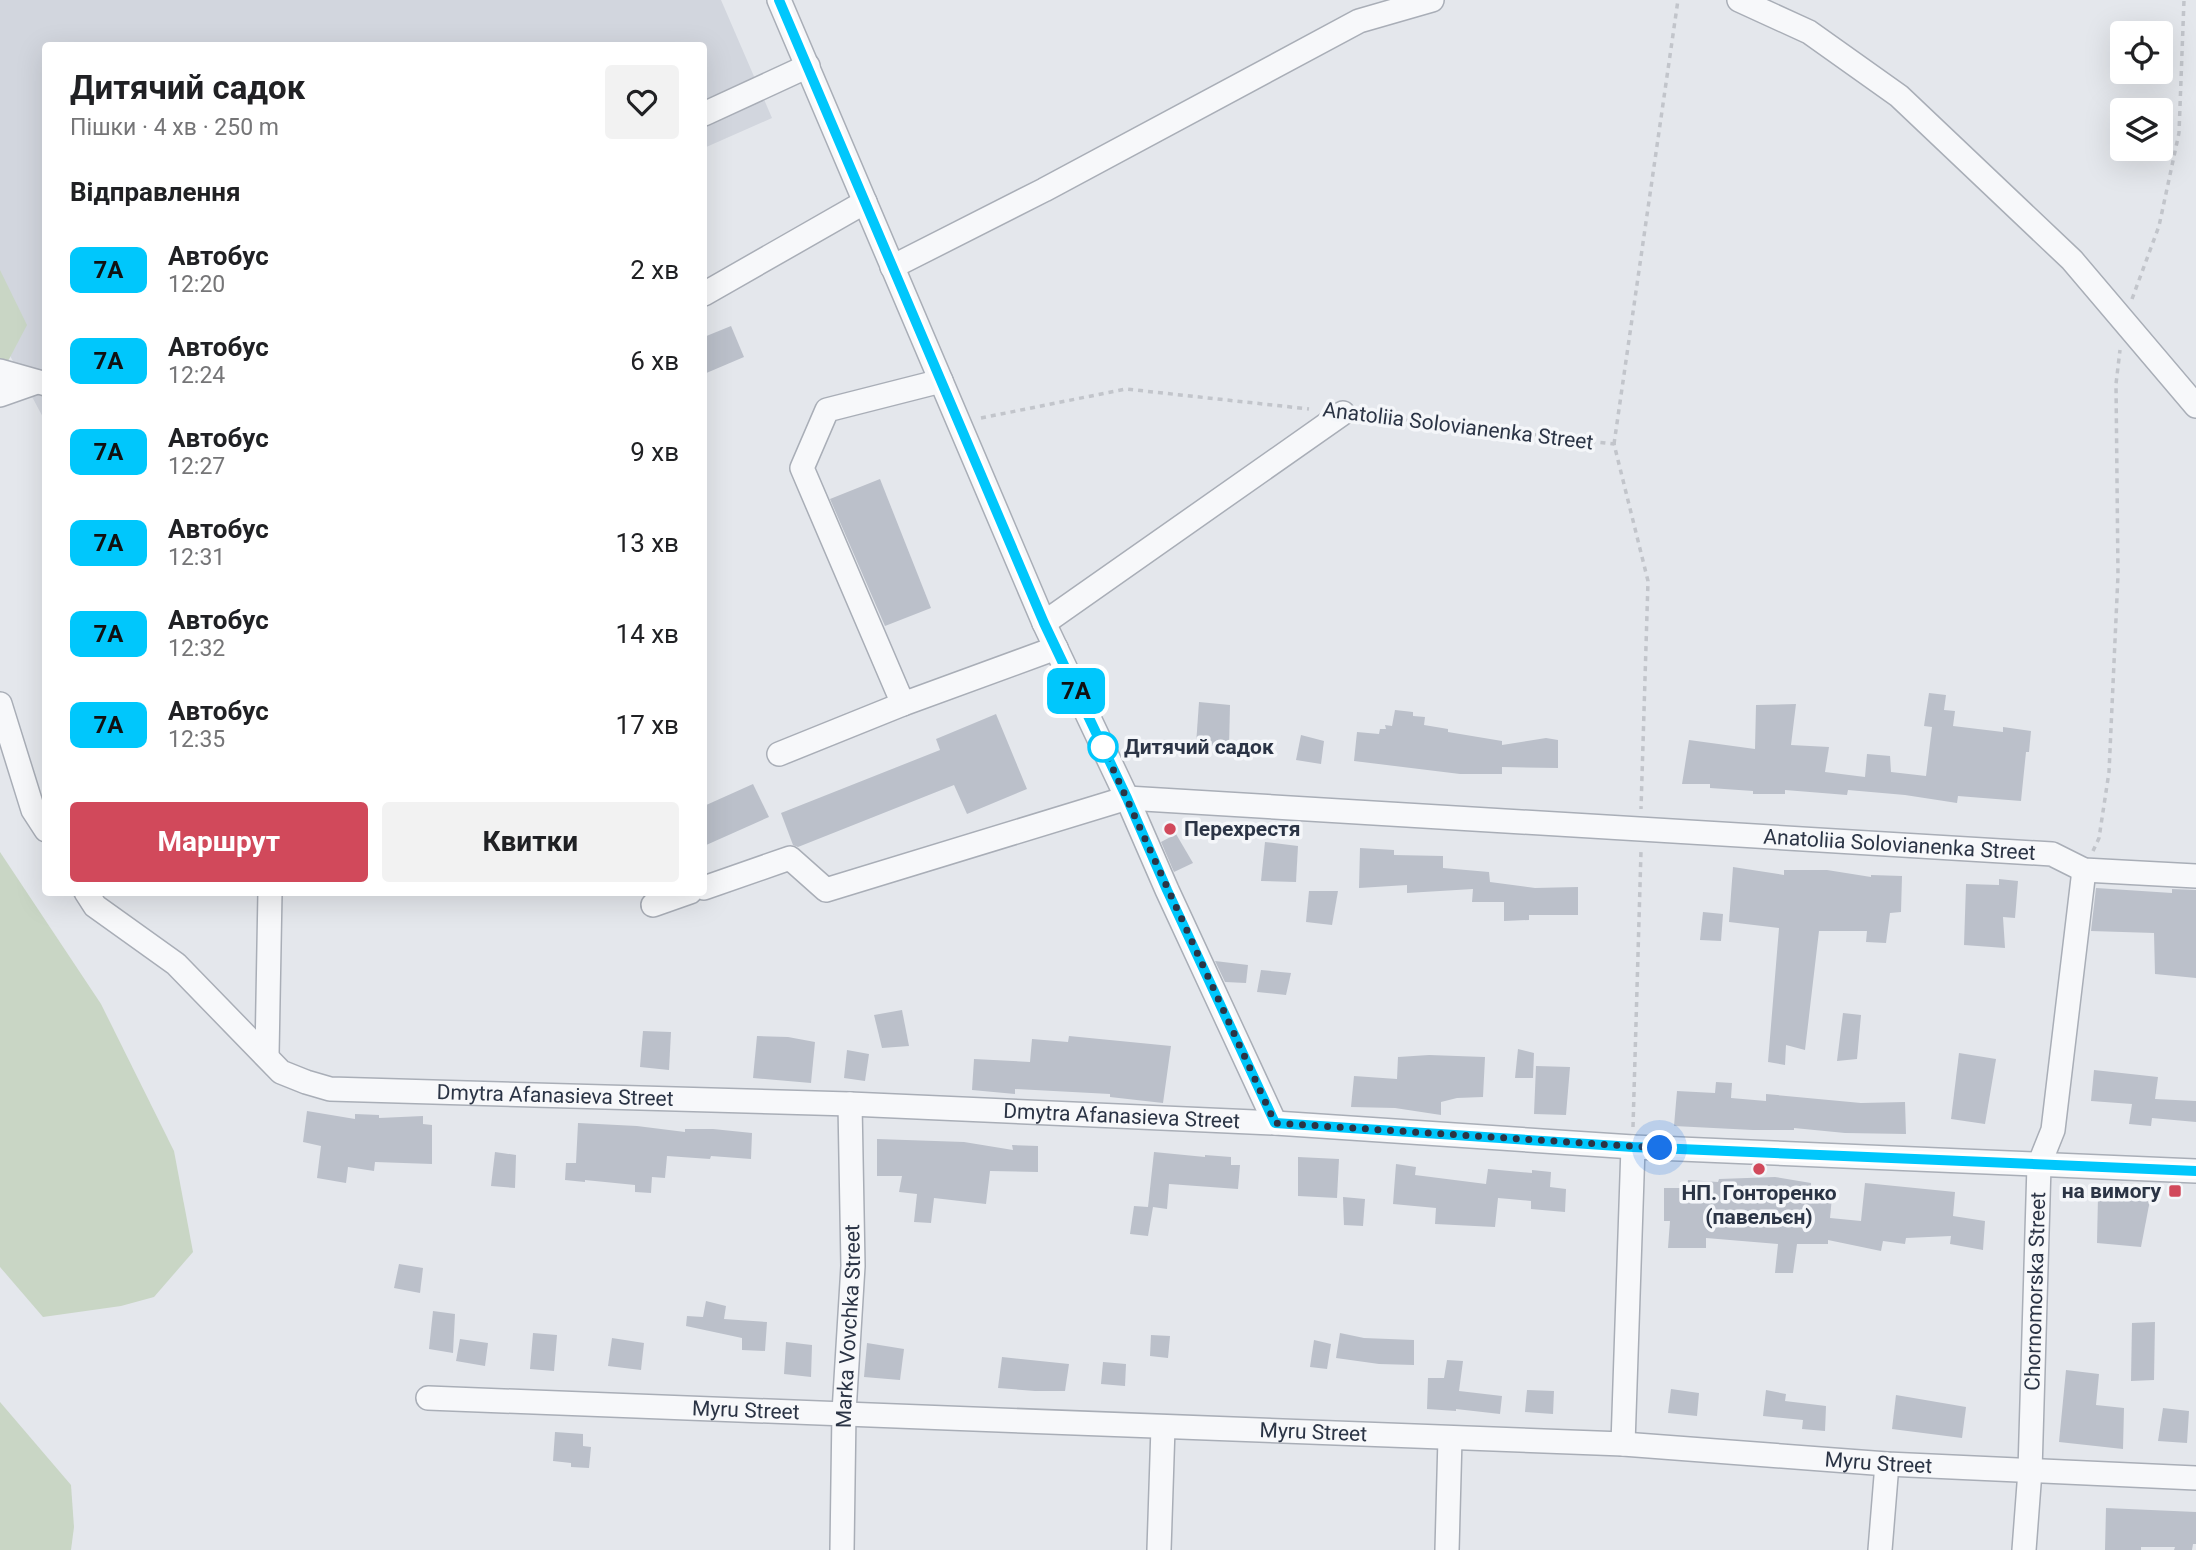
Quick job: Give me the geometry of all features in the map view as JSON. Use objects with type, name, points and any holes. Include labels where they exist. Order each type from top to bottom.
[{"type":"street","points":[[779,0],[1044,623],[1275,1123]]},
{"type":"street","points":[[892,267],[1044,190],[1359,22],[1432,0]]},
{"type":"street","points":[[1739,0],[1809,32],[1899,96],[2072,260],[2196,406]]},
{"type":"street","points":[[707,113],[808,66]]},
{"type":"street","points":[[707,293],[865,202]]},
{"type":"street","points":[[0,371],[41,383]]},
{"type":"street","points":[[903,704],[802,468],[827,410],[941,381]]},
{"type":"street","points":[[0,395],[41,383]]},
{"type":"street","points":[[1044,623],[1343,413]]},
{"type":"street","points":[[779,754],[903,704],[1056,648]]},
{"type":"street","points":[[0,704],[33,810],[42,824]]},
{"type":"street","points":[[707,887],[790,858],[825,890],[1127,798]]},
{"type":"street","name":"Anatoliia Solovianenka Street","points":[[1127,798],[2052,854],[2084,870],[2196,876]]},
{"type":"street","name":"Chornomorska Street","points":[[2024,1550],[2030,1471],[2039,1165],[2053,1130],[2084,870]]},
{"type":"street","name":"Dmytra Afanasieva Street","points":[[89,896],[95,906],[176,964],[281,1072],[306,1083],[330,1089],[850,1104],[1275,1123],[1633,1147],[2196,1171]]},
{"type":"street","points":[[267,1055],[270,896]]},
{"type":"street","points":[[653,905],[679,896]]},
{"type":"street","name":"Marka Vovchka Street","points":[[842,1550],[844,1412],[853,1266],[850,1104]]},
{"type":"street","points":[[1623,1444],[1633,1147]]},
{"type":"street","name":"Myru Street","points":[[428,1398],[1623,1444],[1888,1464],[2196,1478]]},
{"type":"street","points":[[1159,1550],[1163,1427]]},
{"type":"street","points":[[1447,1550],[1450,1438]]},
{"type":"street","points":[[1880,1550],[1888,1464]]},
{"type":"path","points":[[1614,444],[1678,0]]},
{"type":"path","points":[[2084,870],[2099,838],[2109,772],[2118,575],[2116,384],[2124,320],[2159,226],[2179,133],[2184,0]]},
{"type":"path","name":"Anatoliia Solovianenka Street","points":[[959,423],[1126,389],[1614,444],[1648,581],[1641,829]]},
{"type":"path","points":[[1633,1147],[1641,829]]},
{"type":"shaded area","points":[[0,0],[721,0],[772,118],[707,147],[707,42],[42,42],[42,415],[0,337]]},
{"type":"green space","points":[[0,270],[27,325],[6,365],[0,361]]},
{"type":"green space","points":[[0,852],[101,1004],[174,1151],[193,1252],[154,1297],[121,1306],[43,1317],[0,1267]]},
{"type":"green space","points":[[0,1402],[71,1485],[74,1527],[71,1550],[0,1550]]},
{"type":"building","points":[[731,326],[744,357],[707,373],[707,336]]},
{"type":"building","points":[[880,479],[931,608],[885,626],[830,499]]},
{"type":"building","points":[[1929,693],[1946,695],[1944,710],[1955,711],[1953,726],[2003,732],[2003,727],[2031,731],[2021,801],[1958,796],[1957,803],[1848,790],[1847,795],[1785,790],[1785,794],[1753,794],[1753,791],[1710,788],[1710,784],[1682,784],[1689,740],[1755,749],[1756,705],[1796,704],[1791,745],[1829,747],[1825,772],[1865,777],[1867,754],[1890,756],[1891,772],[1926,776],[1932,727],[1924,726]]},
{"type":"building","points":[[1199,702],[1230,705],[1229,747],[1196,745]]},
{"type":"building","points":[[1395,710],[1413,712],[1413,716],[1425,717],[1424,725],[1502,741],[1502,745],[1546,738],[1558,740],[1558,768],[1502,767],[1502,774],[1460,774],[1354,761],[1357,732],[1379,734],[1380,729],[1386,729],[1385,725],[1392,726]]},
{"type":"building","points":[[996,714],[1027,789],[967,814],[954,785],[798,847],[793,845],[781,813],[940,750],[936,739]]},
{"type":"building","points":[[1301,735],[1324,741],[1321,764],[1296,760]]},
{"type":"building","points":[[753,784],[769,817],[707,845],[707,805]]},
{"type":"building","points":[[1176,834],[1193,863],[1174,872],[1161,842]]},
{"type":"building","points":[[1265,842],[1298,846],[1296,882],[1261,881]]},
{"type":"building","points":[[1360,848],[1394,850],[1394,855],[1443,856],[1443,868],[1489,872],[1490,882],[1535,888],[1578,887],[1578,915],[1529,915],[1529,920],[1504,921],[1504,902],[1472,902],[1473,889],[1407,893],[1407,885],[1359,888]]},
{"type":"building","points":[[1733,867],[1784,875],[1784,870],[1827,870],[1871,877],[1902,876],[1901,912],[1890,913],[1886,943],[1866,942],[1867,931],[1819,931],[1805,1050],[1786,1045],[1785,1065],[1768,1062],[1779,928],[1729,922]]},
{"type":"building","points":[[1999,879],[2018,881],[2015,918],[2003,917],[2005,948],[1964,945],[1966,884],[1999,885]]},
{"type":"building","points":[[2096,888],[2172,893],[2172,889],[2196,890],[2196,978],[2155,974],[2154,933],[2091,931]]},
{"type":"building","points":[[1309,891],[1338,891],[1332,925],[1306,922]]},
{"type":"building","points":[[1703,912],[1723,914],[1721,941],[1700,940]]},
{"type":"building","points":[[1215,961],[1248,965],[1246,983],[1225,982]]},
{"type":"building","points":[[1261,970],[1291,973],[1286,995],[1257,992]]},
{"type":"building","points":[[902,1010],[909,1046],[882,1048],[874,1015]]},
{"type":"building","points":[[1843,1013],[1861,1015],[1857,1059],[1837,1061]]},
{"type":"building","points":[[643,1031],[671,1032],[669,1070],[640,1067]]},
{"type":"building","points":[[757,1036],[788,1037],[815,1042],[811,1083],[753,1078]]},
{"type":"building","points":[[1069,1036],[1171,1046],[1163,1103],[1110,1097],[1110,1094],[1015,1089],[1015,1094],[972,1090],[974,1059],[1030,1062],[1032,1039],[1068,1042]]},
{"type":"building","points":[[1518,1049],[1534,1053],[1533,1078],[1515,1078]]},
{"type":"building","points":[[847,1050],[869,1054],[865,1081],[844,1078]]},
{"type":"building","points":[[1959,1053],[1996,1059],[1985,1124],[1951,1119]]},
{"type":"building","points":[[1398,1057],[1485,1057],[1483,1097],[1441,1102],[1441,1115],[1395,1108],[1351,1107],[1354,1076],[1397,1079]]},
{"type":"building","points":[[1536,1066],[1570,1067],[1566,1115],[1534,1114]]},
{"type":"building","points":[[2094,1070],[2158,1077],[2155,1099],[2196,1101],[2196,1122],[2152,1118],[2151,1126],[2129,1124],[2132,1104],[2091,1101]]},
{"type":"building","points":[[1716,1082],[1732,1083],[1731,1098],[1766,1101],[1766,1094],[1861,1103],[1905,1102],[1906,1134],[1845,1133],[1794,1128],[1753,1130],[1674,1126],[1677,1091],[1715,1093]]},
{"type":"building","points":[[307,1111],[355,1119],[355,1114],[379,1115],[379,1118],[423,1116],[423,1124],[432,1125],[432,1164],[375,1162],[374,1171],[348,1167],[346,1183],[317,1178],[321,1146],[303,1142]]},
{"type":"building","points":[[578,1123],[685,1132],[685,1129],[713,1129],[752,1133],[751,1159],[667,1156],[665,1178],[652,1177],[651,1193],[635,1192],[635,1185],[565,1180],[566,1163],[576,1163]]},
{"type":"building","points":[[877,1139],[964,1142],[1013,1150],[1012,1145],[1038,1146],[1038,1172],[990,1171],[986,1204],[934,1198],[931,1223],[914,1222],[917,1194],[899,1192],[902,1176],[877,1176]]},
{"type":"building","points":[[495,1152],[516,1155],[515,1188],[491,1186]]},
{"type":"building","points":[[1154,1152],[1231,1157],[1231,1165],[1240,1165],[1238,1189],[1169,1184],[1167,1209],[1153,1207],[1148,1236],[1130,1234],[1134,1206],[1148,1207]]},
{"type":"building","points":[[1298,1157],[1339,1159],[1337,1198],[1298,1196]]},
{"type":"building","points":[[1396,1164],[1416,1167],[1415,1175],[1486,1184],[1488,1169],[1551,1172],[1550,1187],[1566,1189],[1565,1212],[1531,1209],[1531,1201],[1498,1198],[1495,1227],[1435,1224],[1436,1208],[1393,1204]]},
{"type":"building","points":[[1775,1177],[1811,1183],[1811,1186],[1833,1186],[1830,1218],[1861,1221],[1865,1183],[1955,1192],[1953,1216],[1985,1221],[1983,1250],[1950,1244],[1951,1236],[1906,1238],[1905,1244],[1883,1241],[1881,1251],[1828,1240],[1828,1244],[1797,1244],[1793,1273],[1775,1273],[1778,1244],[1706,1238],[1706,1248],[1668,1248],[1670,1221],[1664,1221],[1664,1188],[1687,1188],[1688,1180],[1718,1182],[1719,1179]]},
{"type":"building","points":[[2098,1196],[2150,1200],[2141,1247],[2097,1243]]},
{"type":"building","points":[[1343,1197],[1365,1199],[1363,1226],[1344,1225]]},
{"type":"building","points":[[399,1264],[423,1268],[420,1293],[394,1288]]},
{"type":"building","points":[[706,1301],[726,1306],[724,1319],[767,1322],[765,1351],[742,1350],[742,1338],[686,1326],[687,1316],[703,1317]]},
{"type":"building","points":[[433,1311],[455,1314],[453,1353],[429,1349]]},
{"type":"building","points":[[2155,1322],[2154,1380],[2131,1381],[2132,1323]]},
{"type":"building","points":[[533,1333],[557,1335],[554,1371],[530,1369]]},
{"type":"building","points":[[1340,1333],[1364,1338],[1414,1340],[1414,1365],[1379,1364],[1336,1358]]},
{"type":"building","points":[[1151,1335],[1170,1336],[1168,1358],[1150,1356]]},
{"type":"building","points":[[612,1338],[644,1343],[641,1370],[608,1366]]},
{"type":"building","points":[[460,1339],[488,1343],[485,1366],[456,1361]]},
{"type":"building","points":[[1314,1340],[1331,1344],[1327,1369],[1310,1367]]},
{"type":"building","points":[[786,1342],[812,1345],[811,1377],[784,1374]]},
{"type":"building","points":[[867,1343],[904,1349],[900,1380],[864,1377]]},
{"type":"building","points":[[1002,1357],[1069,1364],[1065,1391],[998,1388]]},
{"type":"building","points":[[1447,1360],[1463,1361],[1459,1391],[1502,1396],[1500,1414],[1427,1409],[1428,1378],[1444,1378]]},
{"type":"building","points":[[1103,1362],[1126,1364],[1125,1386],[1101,1384]]},
{"type":"building","points":[[2066,1370],[2099,1374],[2096,1405],[2124,1408],[2123,1449],[2059,1442]]},
{"type":"building","points":[[1671,1389],[1699,1393],[1697,1416],[1668,1413]]},
{"type":"building","points":[[1527,1390],[1554,1391],[1553,1414],[1525,1412]]},
{"type":"building","points":[[1766,1390],[1786,1394],[1785,1401],[1826,1406],[1825,1431],[1802,1429],[1803,1420],[1763,1416]]},
{"type":"building","points":[[1896,1395],[1966,1407],[1962,1438],[1892,1429]]},
{"type":"building","points":[[2163,1408],[2189,1411],[2187,1443],[2158,1441]]},
{"type":"building","points":[[555,1432],[583,1434],[583,1446],[591,1447],[589,1468],[571,1467],[571,1463],[553,1461]]},
{"type":"building","points":[[2106,1508],[2196,1512],[2196,1544],[2193,1544],[2192,1550],[2141,1547],[2141,1550],[2105,1550]]},
{"type":"bus line","name":"7А","points":[[779,0],[1044,623],[1275,1123],[1633,1147],[2196,1171]]},
{"type":"place","name":"Дитячий садок","points":[[1103,747]]},
{"type":"place","name":"Перехрестя","points":[[1170,829]]},
{"type":"place","name":"НП. Гонторенко (павельєн)","points":[[1759,1169]]},
{"type":"place","name":"на вимогу","points":[[2175,1191]]},
{"type":"route","points":[[1103,747],[1275,1123],[1660,1148]]}]
